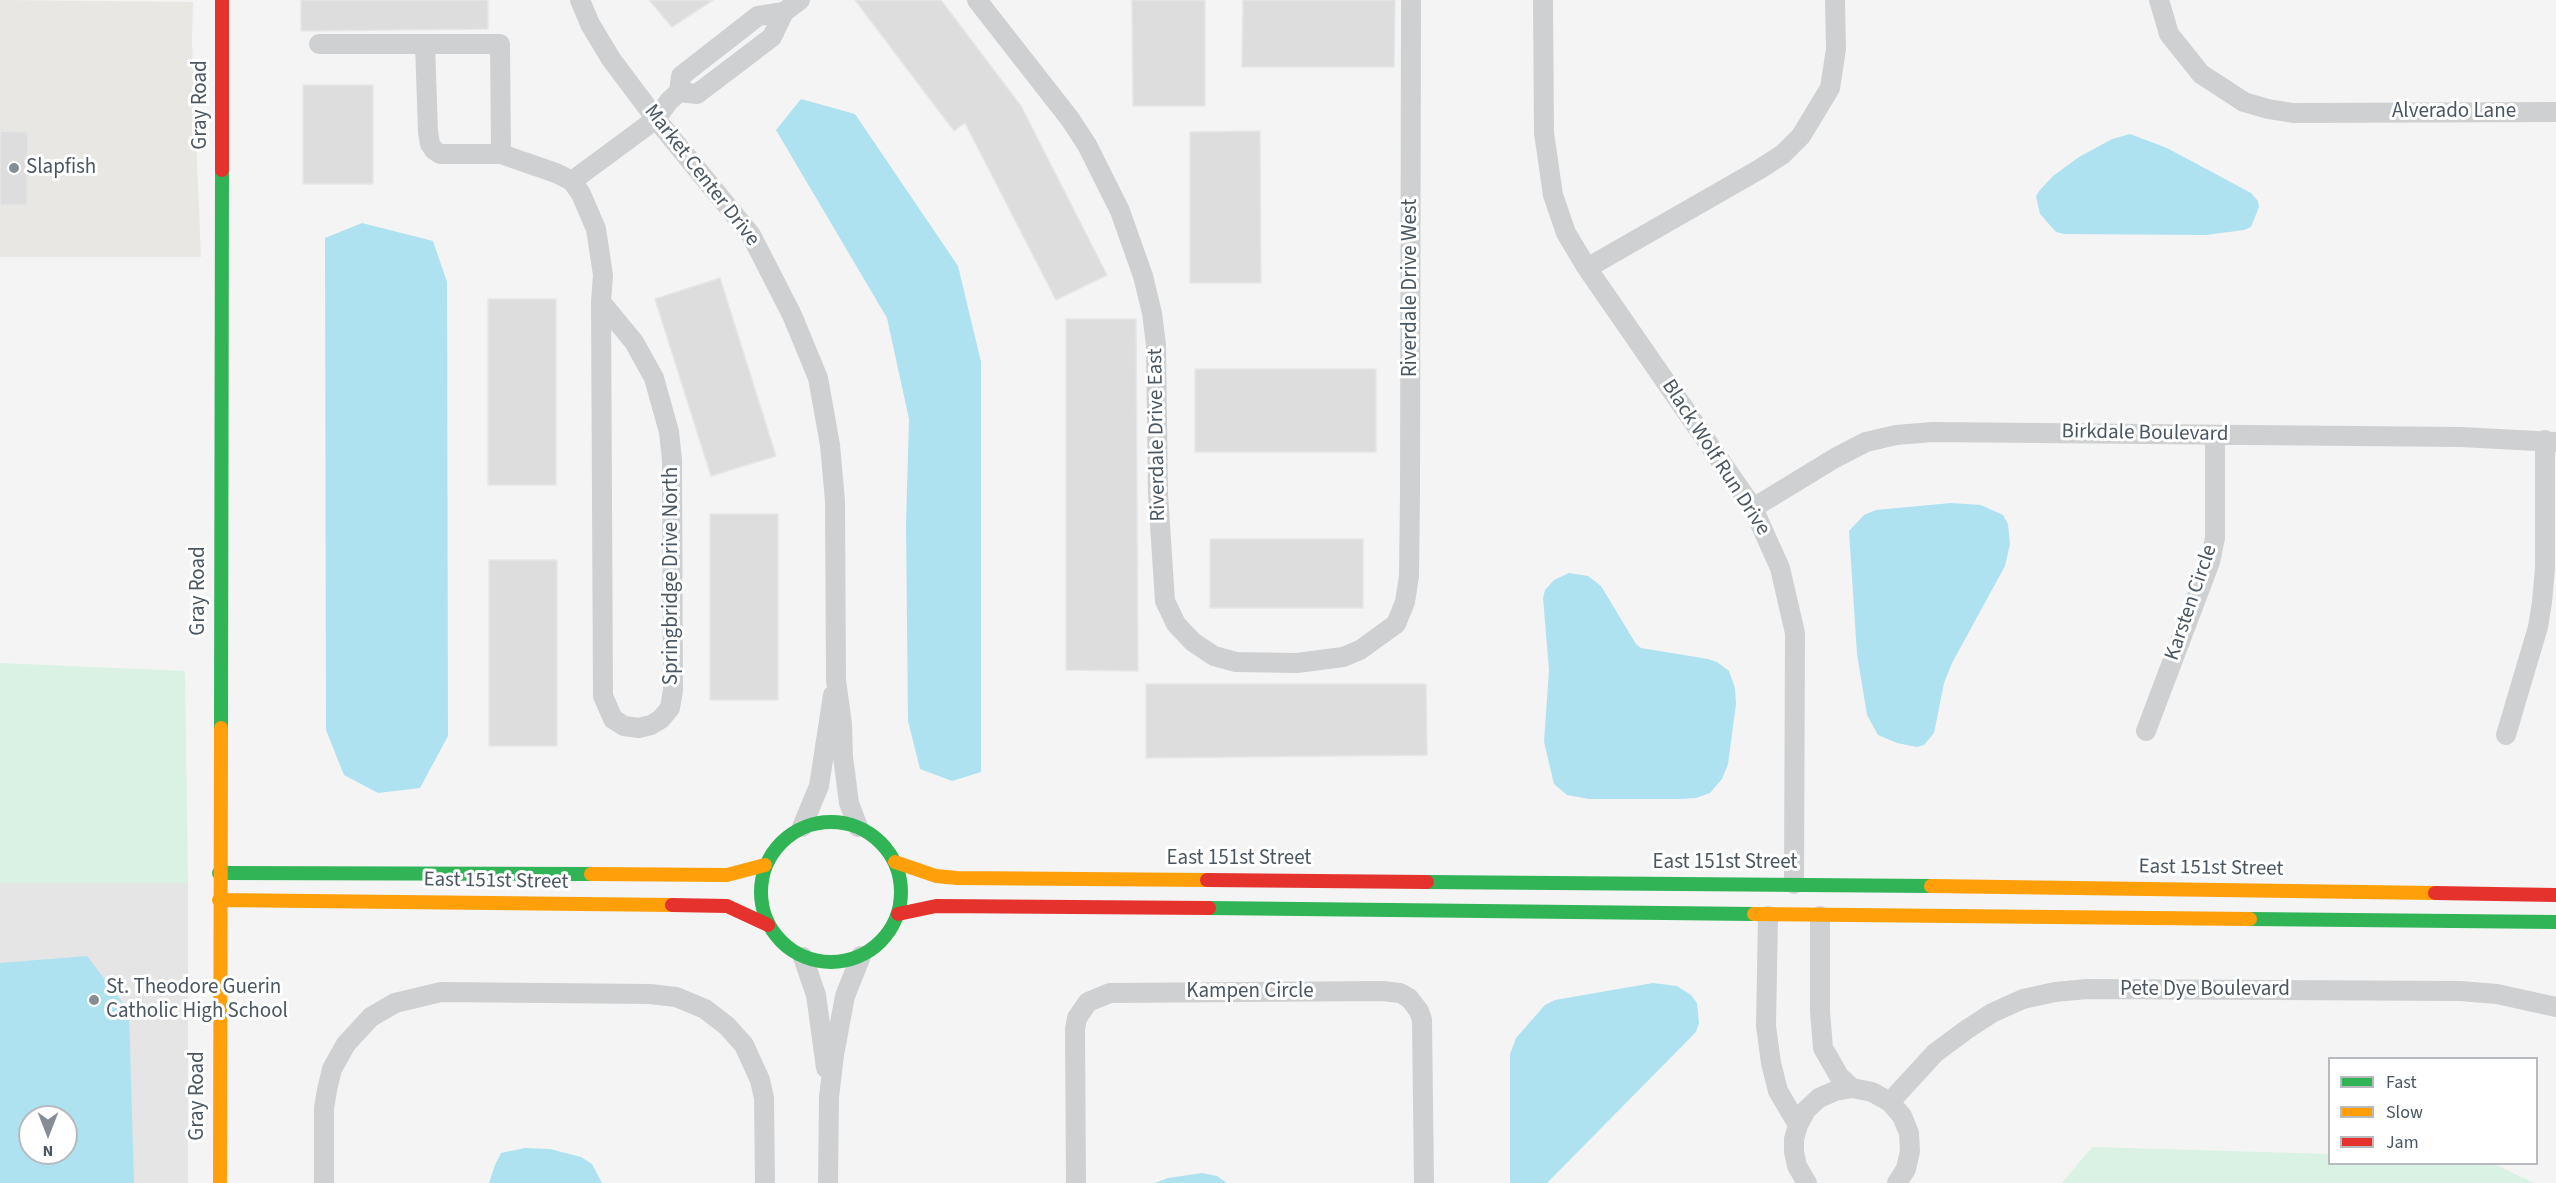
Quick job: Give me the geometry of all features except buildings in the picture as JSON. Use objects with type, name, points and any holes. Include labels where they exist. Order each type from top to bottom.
[{"type":"street","name":"Gray Road","points":[[220,1183],[222,0]]},
{"type":"street","name":"Market Center Drive","points":[[580,0],[598,40],[656,119],[752,235],[792,315],[818,378],[830,445],[835,501],[836,680],[849,803],[858,827]]},
{"type":"street","points":[[424,44],[428,132],[430,144],[434,150],[440,154],[501,154],[533,163],[572,181],[656,119],[679,92],[698,94],[772,37],[784,12],[800,0]]},
{"type":"street","name":"Riverdale Drive East","points":[[977,0],[1070,119],[1087,145],[1120,211],[1136,255],[1155,329],[1158,494],[1163,580],[1165,601],[1176,624],[1193,642],[1214,656],[1236,662],[1297,663],[1342,657],[1360,650],[1395,624],[1405,602],[1409,576]]},
{"type":"street","name":"Riverdale Drive West","points":[[1409,576],[1411,0]]},
{"type":"street","name":"Black Wolf Run Drive","points":[[1542,0],[1544,133],[1551,184],[1566,232],[1587,268],[1753,508],[1780,568],[1795,633],[1794,884]]},
{"type":"street","points":[[1587,268],[1760,169],[1783,154],[1801,136],[1830,88],[1836,49],[1835,0]]},
{"type":"street","name":"Alverado Lane","points":[[2159,0],[2169,34],[2201,74],[2244,102],[2268,110],[2293,112],[2556,112]]},
{"type":"street","points":[[319,44],[500,44],[501,154]]},
{"type":"street","name":"Springbridge Drive North","points":[[572,181],[581,194],[596,229],[603,275],[601,302],[603,696],[613,719],[624,726],[639,728],[651,725],[670,708],[673,690],[672,460],[669,432],[654,378],[634,342],[601,302]]},
{"type":"street","name":"Birkdale Boulevard","points":[[1753,508],[1835,458],[1866,442],[1896,435],[1933,432],[2461,437],[2551,441]]},
{"type":"street","name":"Karsten Circle","points":[[2146,731],[2210,562],[2215,538],[2216,435]]},
{"type":"street","points":[[2506,735],[2538,627],[2542,602],[2551,441]]},
{"type":"street","name":"Market Center Drive","points":[[802,827],[819,786],[836,680]]},
{"type":"street","points":[[830,821],[858,827],[873,835],[886,848],[895,862],[902,897],[898,914],[890,931],[877,946],[861,956],[832,963],[803,957],[777,939],[768,925],[760,896],[765,865],[780,843],[802,827],[830,821]]},
{"type":"street","name":"East 151st Street","points":[[895,862],[936,876],[957,878],[1794,884],[2556,896]]},
{"type":"street","name":"East 151st Street","points":[[219,873],[727,875],[765,865]]},
{"type":"street","name":"East 151st Street","points":[[219,900],[727,906],[768,925]]},
{"type":"street","points":[[898,914],[936,906],[972,906],[1768,916],[2556,922]]},
{"type":"street","points":[[1768,916],[1766,1026],[1771,1063],[1778,1091],[1798,1125]]},
{"type":"street","points":[[1820,916],[1820,1011],[1823,1048],[1839,1076],[1852,1088]]},
{"type":"street","points":[[828,1183],[829,1098],[834,1055],[845,996],[861,956]]},
{"type":"street","points":[[803,957],[816,995],[829,1098]]},
{"type":"street","name":"Pete Dye Boulevard","points":[[1890,1102],[1935,1053],[1966,1030],[1992,1013],[2023,999],[2055,992],[2087,989],[2460,992],[2497,994],[2556,1007]]},
{"type":"street","points":[[324,1183],[324,1108],[332,1069],[346,1044],[371,1017],[395,1003],[424,994],[441,992],[650,994],[676,997],[705,1009],[727,1026],[744,1045],[760,1080],[764,1098],[765,1183]]},
{"type":"street","name":"Kampen Circle","points":[[1076,1183],[1075,1029],[1077,1017],[1088,1002],[1110,993],[1370,992],[1400,993],[1415,1004],[1422,1020],[1424,1183]]},
{"type":"street","points":[[1807,1183],[1797,1166],[1794,1152],[1794,1138],[1798,1125],[1806,1110],[1819,1098],[1835,1091],[1852,1088],[1872,1092],[1890,1102],[1902,1116],[1909,1133],[1910,1151],[1906,1169],[1897,1183]]},
{"type":"shaded area","points":[[0,0],[193,2],[192,41],[201,257],[0,257]]},
{"type":"shaded area","name":"St. Theodore Guerin Catholic High School","points":[[0,883],[188,883],[188,1183],[0,1183]]},
{"type":"green space","points":[[0,663],[185,671],[188,883],[0,883]]},
{"type":"green space","points":[[2092,1147],[2328,1154],[2328,1165],[2496,1165],[2534,1183],[2062,1183]]},
{"type":"water","points":[[801,99],[855,114],[958,266],[981,362],[981,772],[952,781],[920,769],[908,721],[906,523],[909,419],[887,318],[776,130]]},
{"type":"water","points":[[2130,134],[2167,148],[2251,193],[2258,201],[2259,207],[2251,227],[2206,235],[2064,234],[2056,232],[2040,214],[2036,196],[2040,190],[2053,176],[2079,157],[2112,139]]},
{"type":"water","points":[[362,223],[433,241],[447,282],[448,736],[420,788],[378,793],[344,775],[326,730],[325,238]]},
{"type":"water","points":[[1951,503],[1981,505],[2003,515],[2008,524],[2010,544],[2005,566],[1952,663],[1944,683],[1934,733],[1924,745],[1917,747],[1897,743],[1878,735],[1867,715],[1857,654],[1849,531],[1864,515],[1876,510]]},
{"type":"water","points":[[1569,573],[1588,576],[1601,586],[1636,644],[1641,648],[1708,659],[1717,662],[1729,671],[1735,688],[1736,704],[1728,764],[1722,779],[1710,793],[1696,798],[1681,799],[1589,799],[1567,795],[1554,784],[1544,742],[1549,670],[1543,598],[1545,590],[1554,580]]},
{"type":"water","points":[[87,956],[129,1011],[134,1183],[0,1183],[0,963]]},
{"type":"water","points":[[1653,983],[1677,986],[1691,995],[1697,1003],[1699,1023],[1696,1032],[1547,1183],[1510,1183],[1510,1054],[1516,1038],[1545,1005],[1555,1000]]},
{"type":"water","points":[[525,1148],[550,1149],[581,1157],[592,1164],[602,1183],[489,1183],[501,1153]]},
{"type":"water","points":[[1202,1173],[1217,1176],[1227,1183],[1155,1183],[1168,1178]]},
{"type":"traffic: fast","points":[[221,728],[222,170]]},
{"type":"traffic: fast","points":[[831,822],[858,827],[881,842],[896,865],[901,892],[896,919],[881,942],[858,957],[831,962],[804,957],[781,942],[766,919],[761,892],[766,865],[781,842],[804,827],[831,822]]},
{"type":"traffic: fast","points":[[219,873],[591,874]]},
{"type":"traffic: fast","points":[[1427,882],[1931,886]]},
{"type":"traffic: fast","points":[[1209,908],[1754,914]]},
{"type":"traffic: fast","points":[[2250,919],[2556,922]]},
{"type":"traffic: slow","points":[[220,1183],[221,728]]},
{"type":"traffic: slow","points":[[895,862],[936,876],[957,878],[1207,880]]},
{"type":"traffic: slow","points":[[591,874],[727,875],[765,865]]},
{"type":"traffic: slow","points":[[1931,886],[2435,893]]},
{"type":"traffic: slow","points":[[219,900],[672,905]]},
{"type":"traffic: slow","points":[[1754,914],[2250,919]]},
{"type":"traffic: jam","points":[[222,0],[222,170]]},
{"type":"traffic: jam","points":[[1207,880],[1427,882]]},
{"type":"traffic: jam","points":[[2435,893],[2556,895]]},
{"type":"traffic: jam","points":[[672,905],[727,906],[768,925]]},
{"type":"traffic: jam","points":[[898,914],[936,906],[1209,908]]},
{"type":"place","name":"Slapfish","points":[[14,168]]},
{"type":"place","name":"St. Theodore Guerin Catholic High School","points":[[94,1000]]}]
